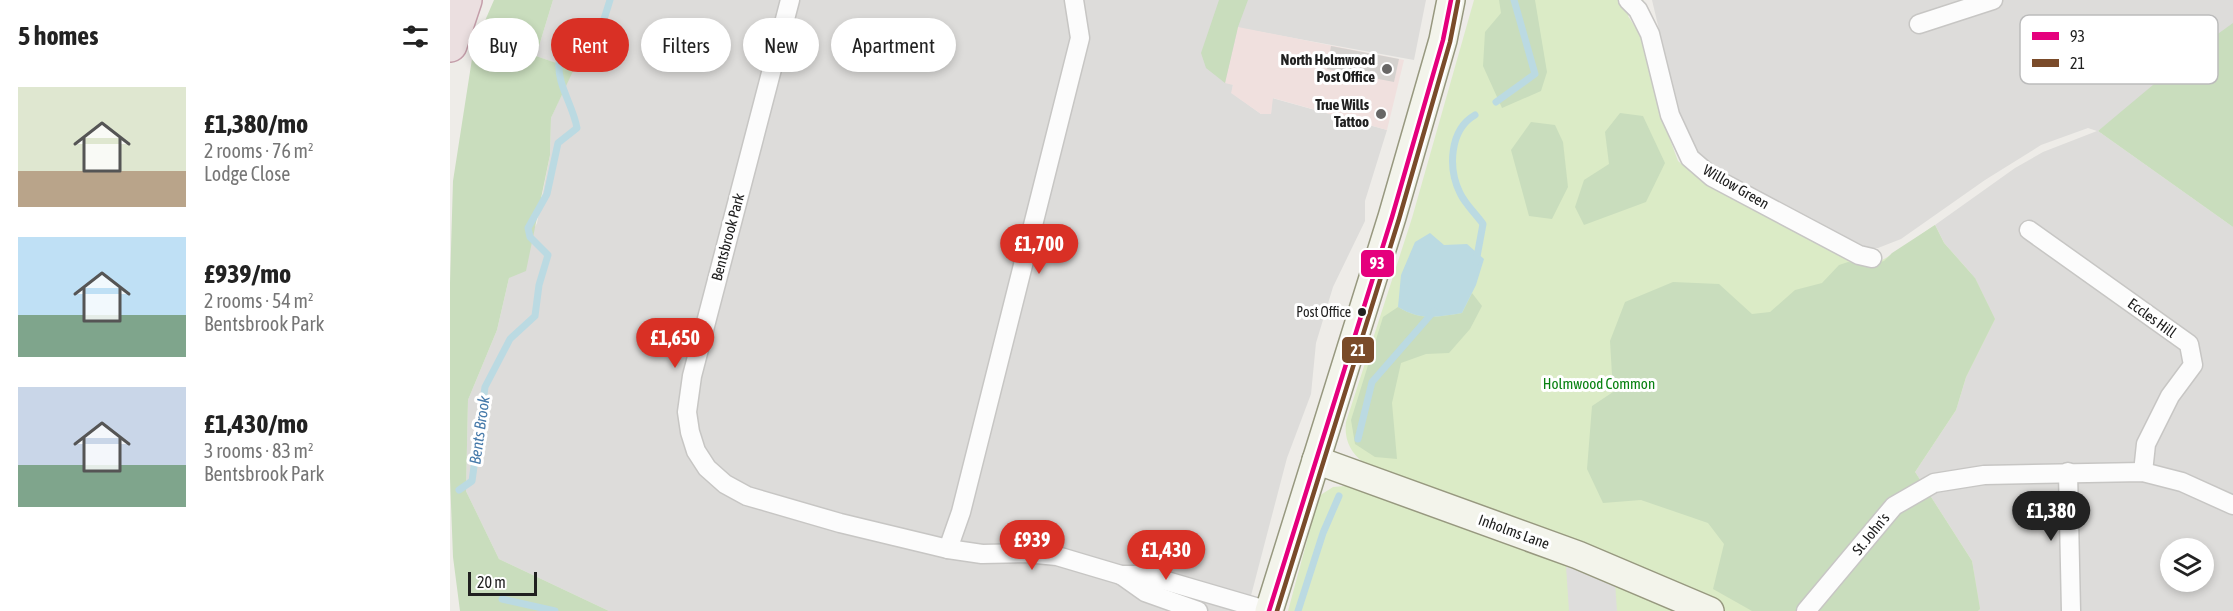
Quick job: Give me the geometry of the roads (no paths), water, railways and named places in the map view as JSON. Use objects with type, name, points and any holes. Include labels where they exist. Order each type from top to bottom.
[{"type":"highway","points":[[450,45],[465,0]]},
{"type":"street","name":"Bentsbrook Park","points":[[790,0],[692,376],[687,412],[690,432],[696,451],[707,468],[725,484],[747,496],[840,523],[948,549],[982,554],[1026,553],[1057,556],[1121,575],[1146,575],[1269,611]]},
{"type":"street","points":[[948,549],[961,512],[1080,38],[1074,0]]},
{"type":"street","points":[[1269,611],[1392,217],[1443,40],[1451,0]]},
{"type":"street","name":"Willow Green","points":[[1628,0],[1638,10],[1650,34],[1670,115],[1690,158],[1712,177],[1859,255],[1872,258]]},
{"type":"street","points":[[1919,24],[1993,0]]},
{"type":"street","name":"Eccles Hill","points":[[2029,230],[2189,344],[2193,366],[2170,396],[2146,444],[2143,472]]},
{"type":"street","name":"Inholms Lane","points":[[1316,460],[1578,555],[1710,611]]},
{"type":"street","points":[[2068,472],[2071,611]]},
{"type":"street","name":"St. John's","points":[[1806,611],[1894,506],[1934,483],[1984,475],[2143,472],[2182,482],[2233,505]]},
{"type":"street","name":"Bentsbrook Park","points":[[1121,575],[1145,592],[1198,611]]},
{"type":"water","points":[[1430,233],[1444,245],[1467,244],[1484,259],[1476,285],[1462,313],[1437,317],[1422,316],[1398,307],[1401,275],[1415,242]]},
{"type":"waterway","name":"Bents Brook","points":[[459,490],[472,481],[485,387],[510,339],[535,316],[539,285],[548,255],[530,237],[528,228],[547,194],[558,143],[577,128],[560,79],[559,62],[582,51],[595,39],[610,0]]},
{"type":"waterway","points":[[1496,102],[1535,74],[1514,0]]},
{"type":"waterway","points":[[1475,115],[1460,130],[1453,151],[1453,162],[1460,193],[1483,224],[1476,262]]},
{"type":"waterway","points":[[1358,439],[1372,382],[1434,311]]},
{"type":"waterway","points":[[1298,611],[1323,533],[1339,496]]},
{"type":"waterway","points":[[502,599],[555,611]]},
{"type":"place","name":"North Holmwood Post Office","points":[[1387,69]]},
{"type":"place","name":"True Wills Tattoo","points":[[1381,114]]},
{"type":"place","name":"Post Office","points":[[1362,312]]},
{"type":"park label","name":"Holmwood Common","points":[[1599,384]]}]
